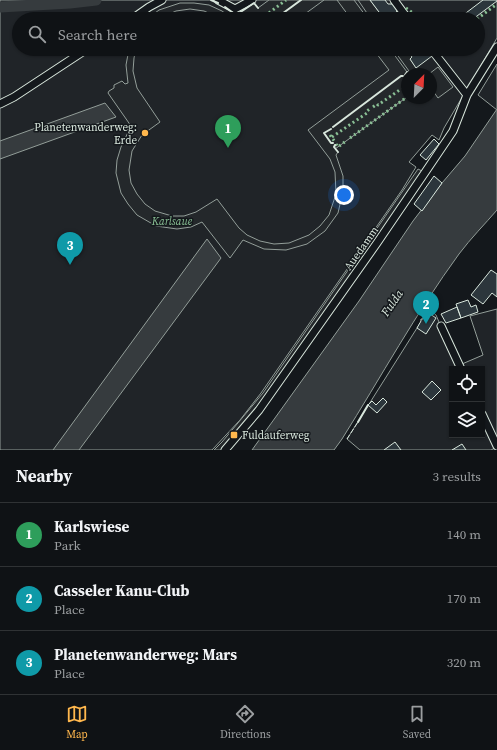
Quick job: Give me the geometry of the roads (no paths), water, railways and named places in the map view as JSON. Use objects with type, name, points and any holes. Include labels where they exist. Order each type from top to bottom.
[{"type":"street","points":[[141,12],[149,6],[162,0]]},
{"type":"street","points":[[218,0],[235,9],[252,0]]},
{"type":"street","points":[[394,0],[403,12]]},
{"type":"street","name":"Auedamm","points":[[225,450],[259,410],[385,232],[453,131],[467,95],[497,47]]},
{"type":"street","points":[[0,104],[14,97],[76,56]]},
{"type":"street","points":[[436,56],[467,95]]},
{"type":"street","points":[[441,326],[460,366]]},
{"type":"street","points":[[485,420],[497,446]]},
{"type":"water","points":[[105,103],[116,117],[0,159],[0,141]]},
{"type":"water","name":"Fulda","points":[[497,109],[497,210],[464,248],[443,276],[413,322],[342,439],[334,450],[252,450],[359,301],[413,221],[465,156]]},
{"type":"water","points":[[207,239],[221,258],[79,450],[53,450]]},
{"type":"waterway","points":[[0,7],[96,0]]},
{"type":"place","name":"Planetenwanderweg: Erde","points":[[145,133]]},
{"type":"place","name":"Karlswiese","points":[[228,148]]},
{"type":"place","name":"Planetenwanderweg: Mars","points":[[70,265]]},
{"type":"place","name":"Casseler Kanu-Club","points":[[426,324]]},
{"type":"place","name":"Fuldauferweg","points":[[234,435]]},
{"type":"park label","name":"Karlsaue","points":[[172,221]]}]
